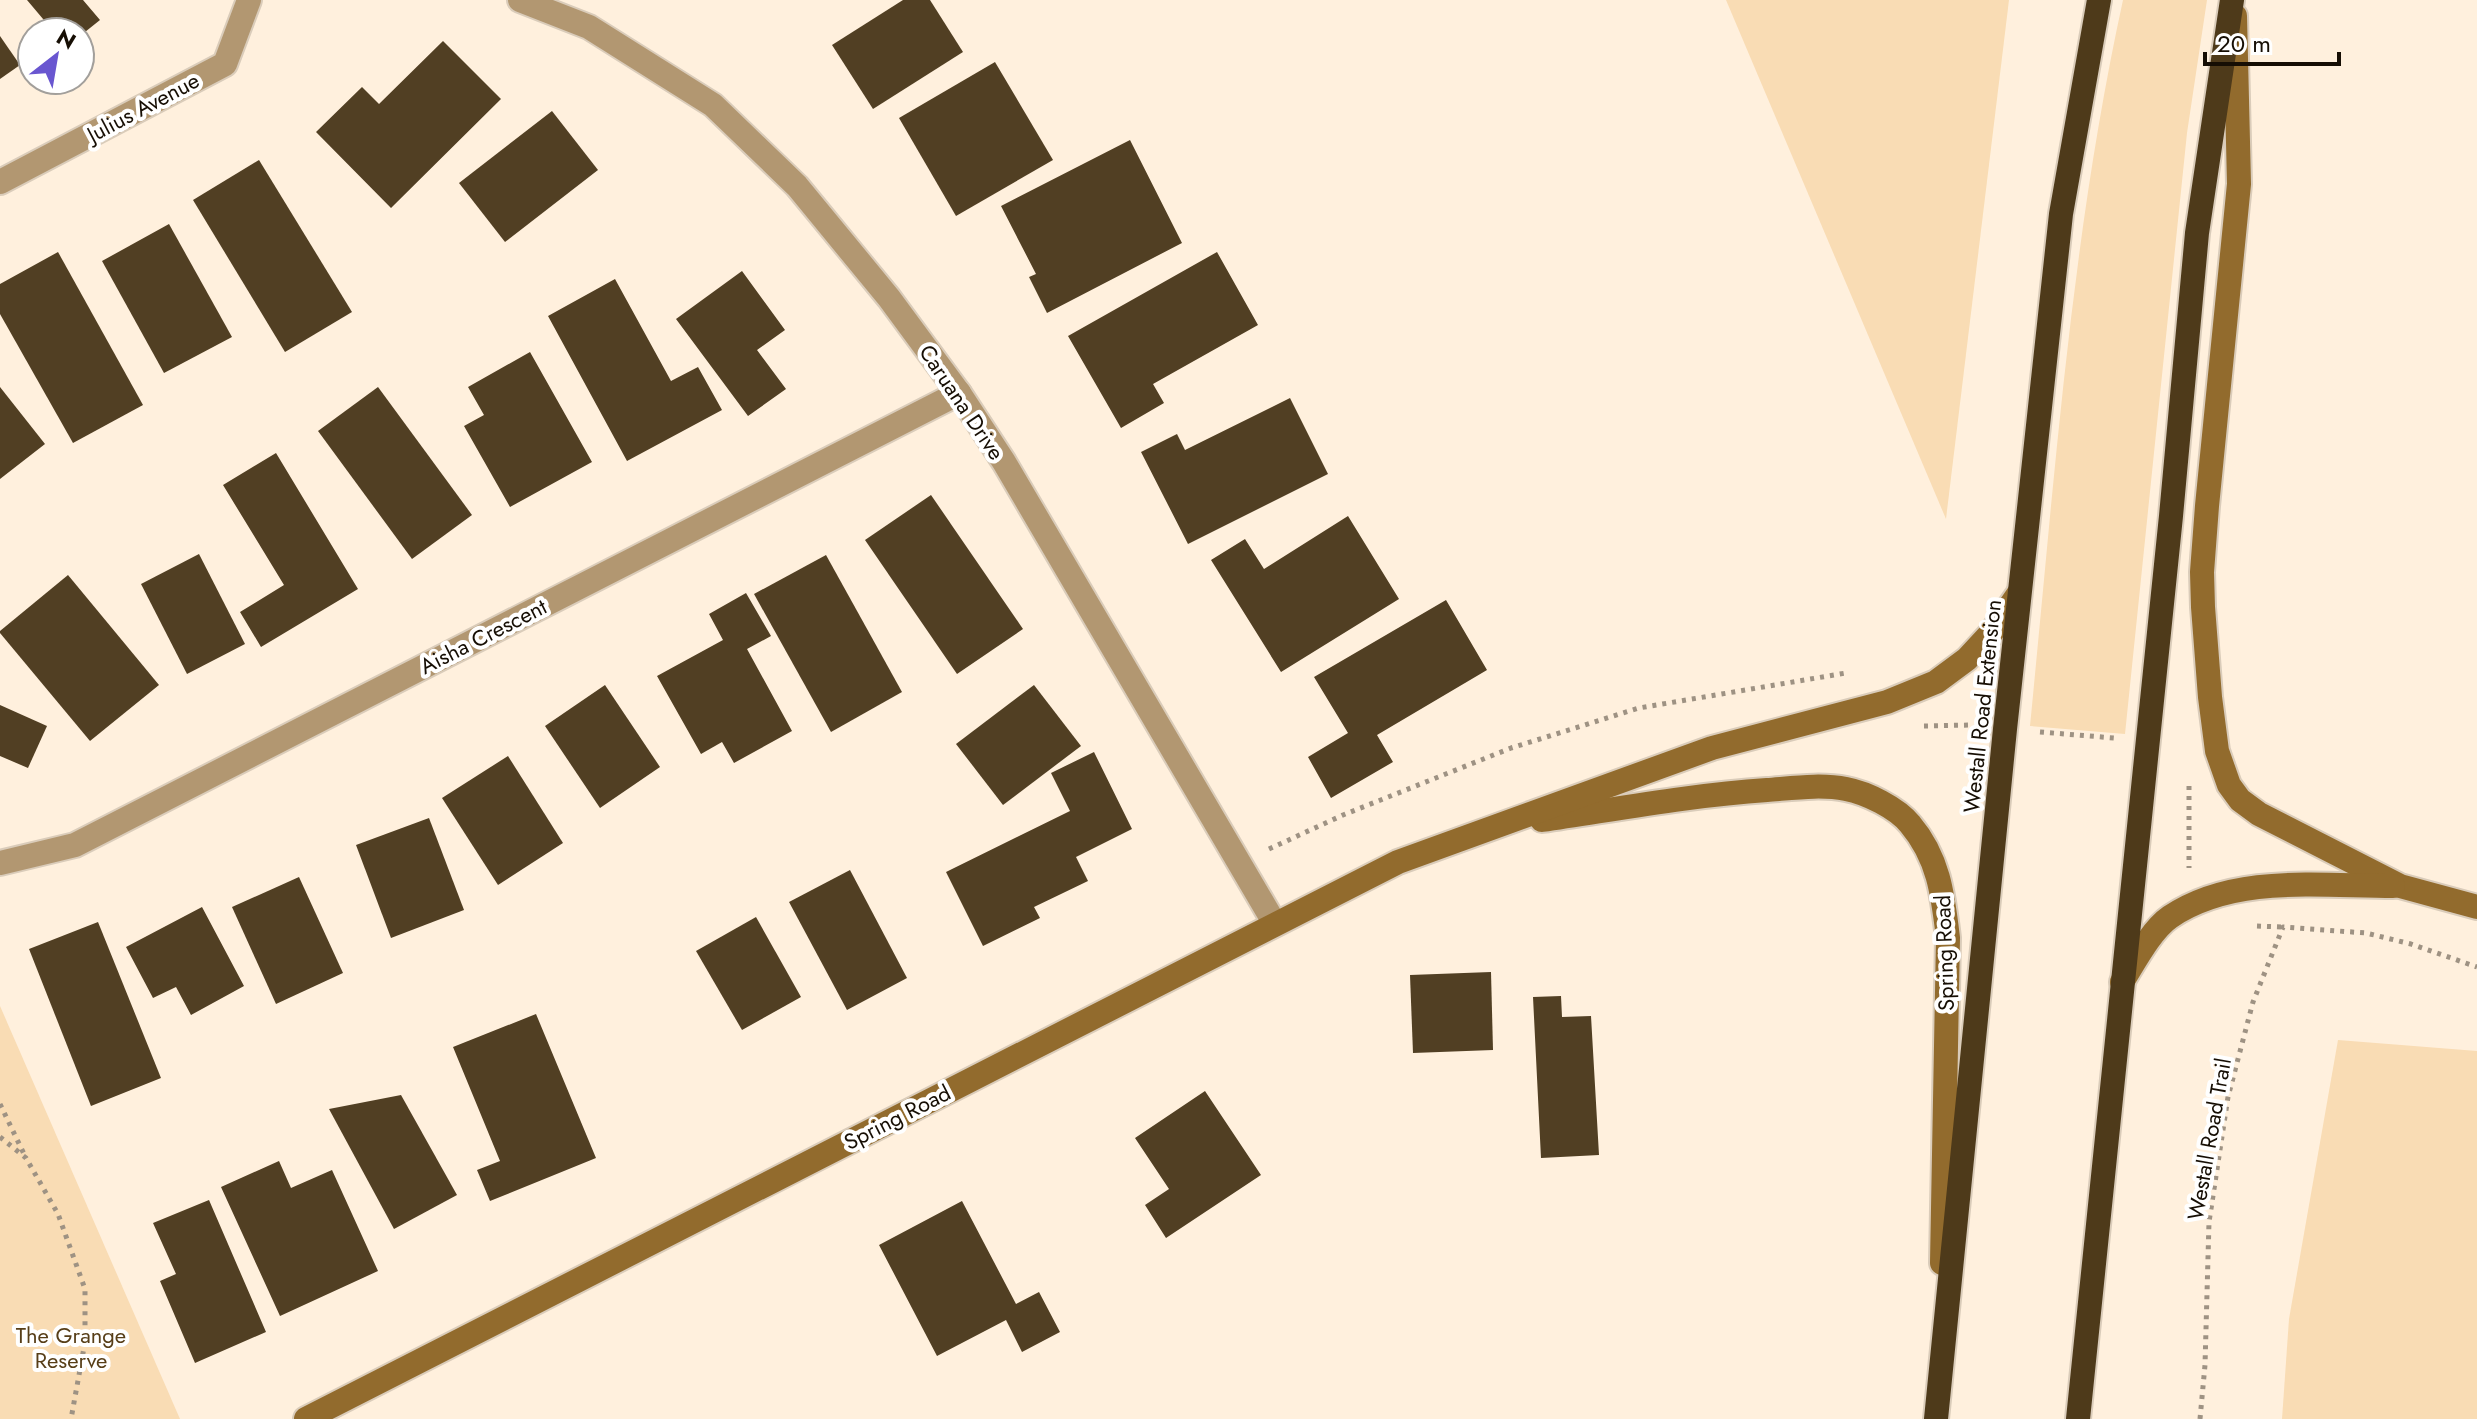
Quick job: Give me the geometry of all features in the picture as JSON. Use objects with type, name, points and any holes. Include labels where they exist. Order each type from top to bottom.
[{"type":"highway","name":"Westall Road Extension","points":[[1936,1419],[2019,593],[2061,214],[2099,0]]},
{"type":"highway","points":[[2078,1419],[2197,233],[2233,0]]},
{"type":"main road","points":[[2233,0],[2239,108],[2239,184],[2202,572],[2211,709],[2217,751],[2229,785],[2240,800],[2259,814],[2400,886],[2477,907]]},
{"type":"main road","name":"Spring Road","points":[[306,1419],[1398,862],[1712,748],[1887,702],[1936,682],[1976,650],[2019,593]]},
{"type":"main road","name":"Spring Road","points":[[1493,827],[1738,792],[1812,787],[1848,789],[1880,803],[1909,822],[1930,853],[1942,886],[1948,938],[1941,1377]]},
{"type":"main road","points":[[2122,982],[2168,918],[2227,892],[2273,885],[2400,886]]},
{"type":"street","name":"Julius Avenue","points":[[0,182],[225,64],[249,0]]},
{"type":"street","name":"Caruana Drive","points":[[520,0],[589,27],[713,105],[797,186],[889,298],[959,393],[1004,462],[1275,924]]},
{"type":"street","name":"Aisha Crescent","points":[[0,863],[75,845],[959,393]]},
{"type":"path","name":"Westall Road Trail","points":[[2200,1419],[2205,1365],[2209,1222],[2228,1097],[2253,1002],[2283,927],[2366,933],[2411,944],[2477,967]]},
{"type":"path","points":[[0,1104],[58,1214],[85,1289],[85,1342],[71,1419]]},
{"type":"path","points":[[0,1137],[26,1158]]},
{"type":"green space","points":[[1726,0],[2009,0],[1946,519]]},
{"type":"green space","points":[[2123,0],[2207,0],[2187,133],[2125,734],[2030,726],[2077,270],[2105,90]]},
{"type":"green space","name":"The Grange Reserve","points":[[0,1006],[180,1419],[0,1419]]},
{"type":"green space","points":[[2338,1040],[2477,1051],[2477,1419],[2282,1419],[2289,1319]]},
{"type":"building","points":[[27,0],[83,0],[100,20],[96,23],[96,16],[40,16]]},
{"type":"building","points":[[903,0],[930,0],[963,52],[873,109],[832,45]]},
{"type":"building","points":[[0,36],[16,59],[16,68],[0,79]]},
{"type":"building","points":[[443,41],[501,99],[391,208],[316,132],[362,87],[379,104]]},
{"type":"building","points":[[995,62],[1053,160],[956,216],[899,118]]},
{"type":"building","points":[[552,111],[598,170],[505,242],[459,183]]},
{"type":"building","points":[[1130,140],[1182,243],[1047,313],[1029,277],[1036,274],[1001,206]]},
{"type":"building","points":[[259,160],[352,312],[285,352],[193,200]]},
{"type":"building","points":[[169,224],[232,337],[164,373],[102,261]]},
{"type":"building","points":[[58,252],[143,405],[73,443],[0,314],[0,284]]},
{"type":"building","points":[[1217,252],[1258,325],[1153,384],[1164,403],[1121,428],[1068,336]]},
{"type":"building","points":[[742,271],[785,330],[757,350],[786,389],[748,416],[676,319]]},
{"type":"building","points":[[615,279],[671,381],[698,367],[722,410],[627,461],[548,316]]},
{"type":"building","points":[[530,352],[592,462],[510,507],[464,426],[484,415],[468,387]]},
{"type":"building","points":[[0,387],[45,444],[0,479]]},
{"type":"building","points":[[378,387],[472,515],[412,559],[318,431]]},
{"type":"building","points":[[1290,398],[1328,474],[1188,544],[1141,452],[1177,434],[1185,450]]},
{"type":"building","points":[[276,453],[358,589],[261,647],[240,612],[284,585],[223,485]]},
{"type":"building","points":[[931,495],[1023,629],[957,674],[865,540]]},
{"type":"building","points":[[1348,516],[1399,599],[1281,672],[1211,560],[1245,539],[1264,569]]},
{"type":"building","points":[[199,554],[245,644],[187,674],[141,584]]},
{"type":"building","points":[[826,555],[902,692],[831,732],[754,594]]},
{"type":"building","points":[[68,575],[159,685],[90,741],[0,633]]},
{"type":"building","points":[[746,593],[771,636],[747,649],[792,731],[734,763],[722,742],[701,754],[657,676],[723,640],[709,614]]},
{"type":"building","points":[[1446,600],[1487,670],[1377,735],[1393,762],[1331,798],[1308,757],[1348,733],[1314,677]]},
{"type":"building","points":[[605,685],[660,767],[600,808],[545,726]]},
{"type":"building","points":[[1034,685],[1081,746],[1003,805],[956,744]]},
{"type":"building","points":[[0,705],[47,726],[28,768],[0,756]]},
{"type":"building","points":[[1094,752],[1132,829],[1076,857],[1088,881],[1034,907],[1040,918],[983,946],[946,872],[1070,811],[1051,773]]},
{"type":"building","points":[[508,756],[563,843],[498,885],[442,798]]},
{"type":"building","points":[[429,818],[464,910],[391,938],[356,845]]},
{"type":"building","points":[[850,870],[907,978],[847,1010],[789,902]]},
{"type":"building","points":[[299,877],[343,973],[276,1004],[232,907]]},
{"type":"building","points":[[202,907],[244,986],[191,1015],[176,987],[153,998],[126,947]]},
{"type":"building","points":[[756,917],[801,997],[742,1030],[696,951]]},
{"type":"building","points":[[98,922],[161,1078],[91,1106],[29,949]]},
{"type":"building","points":[[1491,972],[1493,1050],[1413,1053],[1410,975]]},
{"type":"building","points":[[1561,996],[1562,1017],[1591,1016],[1599,1155],[1541,1158],[1533,997]]},
{"type":"building","points":[[536,1014],[596,1158],[490,1201],[477,1170],[500,1161],[453,1047]]},
{"type":"building","points":[[1205,1091],[1261,1175],[1166,1238],[1145,1205],[1169,1189],[1135,1138]]},
{"type":"building","points":[[401,1095],[457,1195],[394,1229],[329,1109]]},
{"type":"building","points":[[279,1161],[291,1188],[332,1170],[378,1271],[280,1316],[221,1187]]},
{"type":"building","points":[[209,1200],[266,1332],[195,1363],[160,1281],[176,1274],[153,1223]]},
{"type":"building","points":[[962,1201],[1016,1304],[1039,1292],[1060,1332],[1022,1352],[1006,1320],[937,1356],[879,1245]]}]
